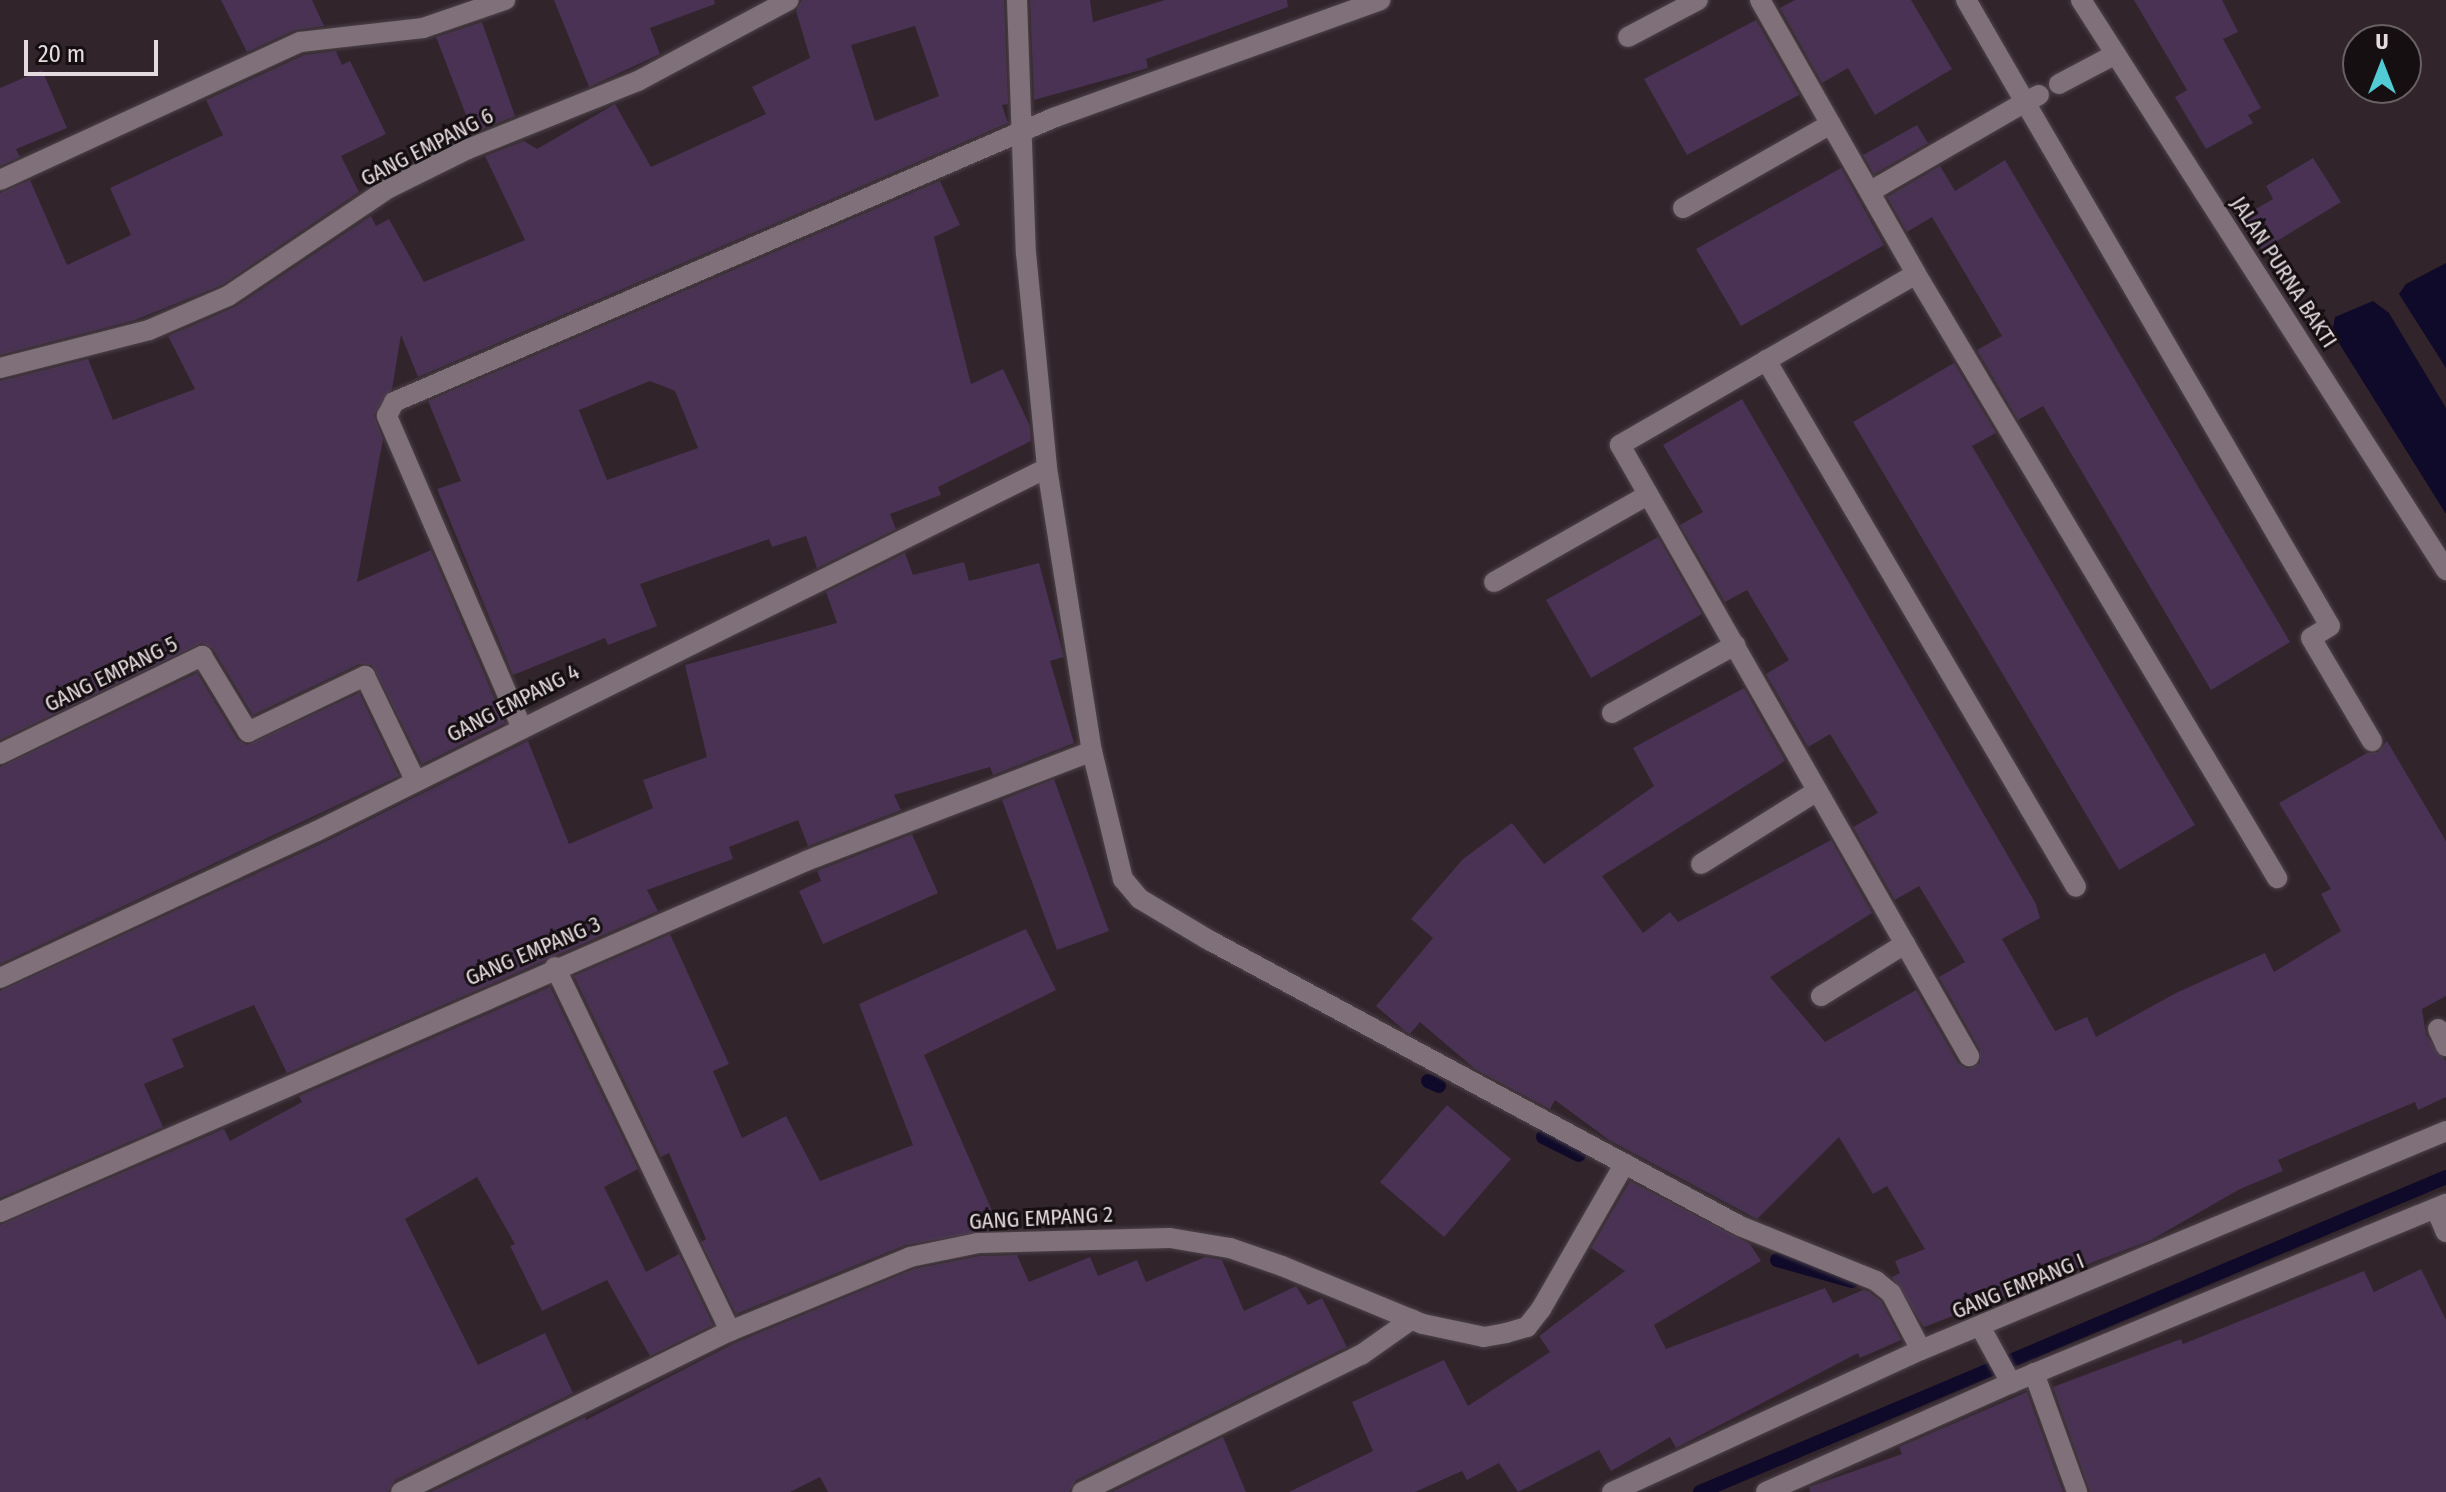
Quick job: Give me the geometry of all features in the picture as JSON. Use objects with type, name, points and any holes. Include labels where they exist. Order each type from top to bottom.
[{"type":"street","points":[[0,180],[300,42],[423,28],[505,0]]},
{"type":"street","name":"GANG EMPANG 6","points":[[0,368],[149,330],[228,296],[389,188],[468,149],[638,81],[789,0]]},
{"type":"street","points":[[1017,0],[1018,135],[1047,468],[1092,751],[1114,853],[1123,879],[1140,899],[1740,1226],[1876,1281],[1891,1293],[1921,1350]]},
{"type":"street","points":[[521,726],[387,416],[390,405],[1018,135],[1380,0]]},
{"type":"street","points":[[1628,37],[1698,0]]},
{"type":"street","points":[[1760,0],[1916,274],[2277,878]]},
{"type":"street","points":[[1966,0],[2032,99],[2330,626],[2311,638],[2372,741]]},
{"type":"street","name":"JALAN PURNA BAKTI","points":[[2081,0],[2446,570]]},
{"type":"street","points":[[2059,84],[2116,54]]},
{"type":"street","points":[[1871,191],[2032,99]]},
{"type":"street","points":[[1683,208],[1831,124]]},
{"type":"street","points":[[1916,274],[1620,445],[1969,1056]]},
{"type":"street","points":[[1766,360],[2076,887]]},
{"type":"street","name":"GANG EMPANG 4","points":[[0,978],[415,780],[1047,468]]},
{"type":"street","points":[[1494,582],[1648,495]]},
{"type":"street","points":[[1612,713],[1735,645]]},
{"type":"street","name":"GANG EMPANG 5","points":[[0,754],[202,656],[248,732],[365,676],[415,780]]},
{"type":"street","name":"GANG EMPANG 3","points":[[0,1212],[555,967],[806,861],[1092,751]]},
{"type":"street","points":[[1701,864],[1817,791]]},
{"type":"street","points":[[1821,996],[1905,944]]},
{"type":"street","points":[[555,967],[730,1331]]},
{"type":"street","name":"GANG EMPANG I","points":[[1612,1492],[1635,1488],[1921,1350],[1984,1333],[2446,1132]]},
{"type":"street","name":"GANG EMPANG 2","points":[[401,1492],[730,1331],[938,1250],[1121,1237],[1230,1248],[1412,1319],[1484,1337],[1527,1327],[1625,1163]]},
{"type":"street","points":[[1766,1492],[2008,1378],[2034,1373],[2441,1206],[2446,1232]]},
{"type":"street","points":[[1082,1492],[1361,1355],[1412,1319]]},
{"type":"street","points":[[1984,1333],[2008,1378]]},
{"type":"street","points":[[2034,1373],[2077,1492]]},
{"type":"shaded area","points":[[2446,263],[2446,368],[2399,294],[2406,284]]},
{"type":"shaded area","points":[[2373,301],[2389,313],[2446,408],[2446,514],[2332,332],[2335,317]]},
{"type":"building","points":[[221,0],[312,0],[324,26],[295,30],[247,52]]},
{"type":"building","points":[[554,0],[714,0],[715,4],[650,28],[660,54],[589,87]]},
{"type":"building","points":[[802,0],[1004,0],[1008,104],[1002,105],[1008,123],[418,377],[401,335],[392,389],[374,415],[383,439],[357,582],[431,550],[505,723],[422,764],[372,665],[359,664],[253,715],[213,649],[202,643],[0,740],[0,381],[88,359],[113,420],[195,389],[168,336],[235,307],[371,216],[376,226],[389,219],[424,282],[525,240],[485,156],[524,141],[537,149],[615,104],[651,167],[766,114],[752,87],[810,58],[796,11]],"holes":[[[915,26],[939,96],[875,121],[851,45]]]},
{"type":"building","points":[[1030,0],[1090,0],[1093,22],[1165,0],[1287,0],[1288,7],[1146,59],[1148,68],[1034,100]]},
{"type":"building","points":[[1795,0],[1911,0],[1952,69],[1875,115],[1848,68],[1822,83],[1780,8]]},
{"type":"building","points":[[2134,0],[2222,0],[2238,32],[2223,39],[2261,108],[2248,115],[2253,123],[2206,149],[2175,97],[2187,90]]},
{"type":"building","points":[[1756,20],[1799,95],[1687,155],[1644,79]]},
{"type":"building","points":[[482,22],[515,116],[473,133],[436,37]]},
{"type":"building","points":[[336,51],[342,65],[350,61],[386,134],[341,156],[359,192],[222,285],[135,320],[0,355],[0,193],[30,180],[67,265],[131,235],[110,188],[223,135],[206,100],[304,55]]},
{"type":"building","points":[[42,70],[67,128],[16,149],[20,157],[0,166],[0,88]]},
{"type":"building","points":[[1917,125],[1928,143],[1874,174],[1863,155]]},
{"type":"building","points":[[2313,158],[2341,202],[2262,250],[2242,217],[2273,199],[2266,186]]},
{"type":"building","points":[[2005,160],[2290,642],[2211,690],[2043,406],[2018,420],[1977,350],[2002,336],[1932,217],[1907,232],[1887,197],[1940,166],[1955,191]]},
{"type":"building","points":[[1841,168],[1884,245],[1741,326],[1696,249]]},
{"type":"building","points":[[940,181],[960,225],[934,237],[971,384],[1003,369],[1030,426],[1031,441],[938,487],[941,495],[890,514],[896,529],[817,568],[806,536],[772,547],[769,539],[640,584],[657,626],[608,645],[605,638],[513,675],[437,489],[461,481],[428,401]],"holes":[[[650,381],[675,391],[698,448],[607,480],[579,410]]]},
{"type":"building","points":[[1954,363],[1996,433],[1972,446],[2195,825],[2119,870],[1853,422]]},
{"type":"building","points":[[1742,399],[2036,904],[2040,918],[2002,939],[2055,1031],[2087,1017],[2096,1037],[2178,992],[2265,953],[2274,972],[2341,931],[2321,894],[2331,889],[2279,803],[2367,753],[2378,752],[2387,741],[2446,841],[2446,996],[2422,1009],[2426,1035],[2446,1061],[2446,1097],[2418,1110],[2415,1102],[2278,1160],[2283,1171],[2240,1189],[2151,1240],[1924,1327],[1892,1277],[1900,1273],[1895,1261],[1925,1249],[1887,1186],[1873,1194],[1839,1137],[1757,1219],[1609,1140],[1555,1100],[1550,1109],[1475,1069],[1420,1022],[1410,1034],[1376,1006],[1433,938],[1411,919],[1463,859],[1512,823],[1544,864],[1654,786],[1633,748],[1744,688],[1785,761],[1602,876],[1643,933],[1670,912],[1678,922],[1831,840],[1872,913],[1770,977],[1825,1042],[1916,990],[1958,1063],[1968,1069],[1980,1063],[1980,1050],[1939,977],[1965,962],[1919,886],[1895,900],[1853,827],[1878,813],[1830,734],[1808,747],[1766,674],[1789,660],[1747,590],[1725,602],[1680,525],[1703,512],[1663,445]]},
{"type":"building","points":[[1658,537],[1702,614],[1591,678],[1546,600]]},
{"type":"building","points":[[905,553],[913,575],[964,562],[969,581],[1039,563],[1064,657],[1050,661],[1074,743],[993,775],[990,767],[894,795],[901,810],[808,846],[798,820],[729,847],[733,859],[647,890],[658,911],[287,1073],[254,1005],[172,1039],[184,1067],[144,1084],[163,1127],[0,1198],[0,991],[323,843],[528,741],[569,844],[653,808],[643,780],[707,757],[685,665],[837,623],[826,592]]},
{"type":"building","points":[[197,673],[237,739],[247,745],[359,693],[399,776],[0,964],[0,767]]},
{"type":"building","points":[[1054,779],[1109,931],[1057,950],[1002,800]]},
{"type":"building","points":[[912,834],[938,893],[823,944],[799,891],[821,881],[817,871]]},
{"type":"building","points":[[1026,929],[1056,990],[924,1055],[1000,1229],[905,1245],[736,1314],[701,1242],[706,1239],[669,1153],[661,1157],[574,976],[670,934],[729,1064],[713,1071],[742,1138],[786,1116],[820,1181],[913,1145],[859,1004]]},
{"type":"building","points":[[550,987],[638,1169],[604,1187],[646,1272],[679,1254],[713,1325],[650,1356],[607,1280],[542,1311],[510,1246],[515,1244],[477,1177],[405,1219],[478,1365],[545,1333],[573,1393],[395,1480],[388,1492],[0,1492],[0,1225],[224,1129],[230,1141],[302,1102],[299,1096]]},
{"type":"building","points":[[1447,1105],[1511,1159],[1444,1237],[1380,1182]]},
{"type":"building","points":[[1630,1181],[1750,1244],[1761,1261],[1654,1325],[1666,1349],[1825,1288],[1833,1303],[1863,1290],[1869,1292],[1881,1301],[1901,1340],[1860,1358],[1858,1353],[1676,1448],[1670,1437],[1611,1471],[1599,1450],[1518,1492],[1499,1463],[1467,1480],[1462,1471],[1415,1492],[1289,1492],[1373,1451],[1352,1402],[1444,1360],[1468,1406],[1550,1352],[1539,1336],[1625,1271],[1591,1248]]},
{"type":"building","points":[[1017,1255],[1029,1282],[1090,1257],[1098,1276],[1137,1260],[1146,1282],[1205,1257],[1222,1260],[1244,1311],[1296,1286],[1308,1305],[1322,1298],[1347,1347],[1076,1480],[1069,1492],[828,1492],[820,1477],[790,1492],[431,1492],[585,1417],[586,1420],[735,1343],[914,1269],[980,1256]]},
{"type":"building","points":[[2421,1269],[2446,1320],[2446,1492],[2090,1492],[2053,1387],[2181,1339],[2183,1344],[2364,1271],[2374,1292]]},
{"type":"building","points":[[2027,1392],[2063,1492],[1810,1492],[1809,1487],[1902,1454],[1899,1447]]},
{"type":"building","points":[[1223,1437],[1246,1492],[1112,1492]]},
{"type":"waterway","points":[[1428,1081],[1439,1086]]},
{"type":"waterway","points":[[1543,1137],[1579,1155]]},
{"type":"waterway","points":[[1700,1492],[2446,1177]]},
{"type":"waterway","points":[[1777,1260],[1852,1281]]}]
